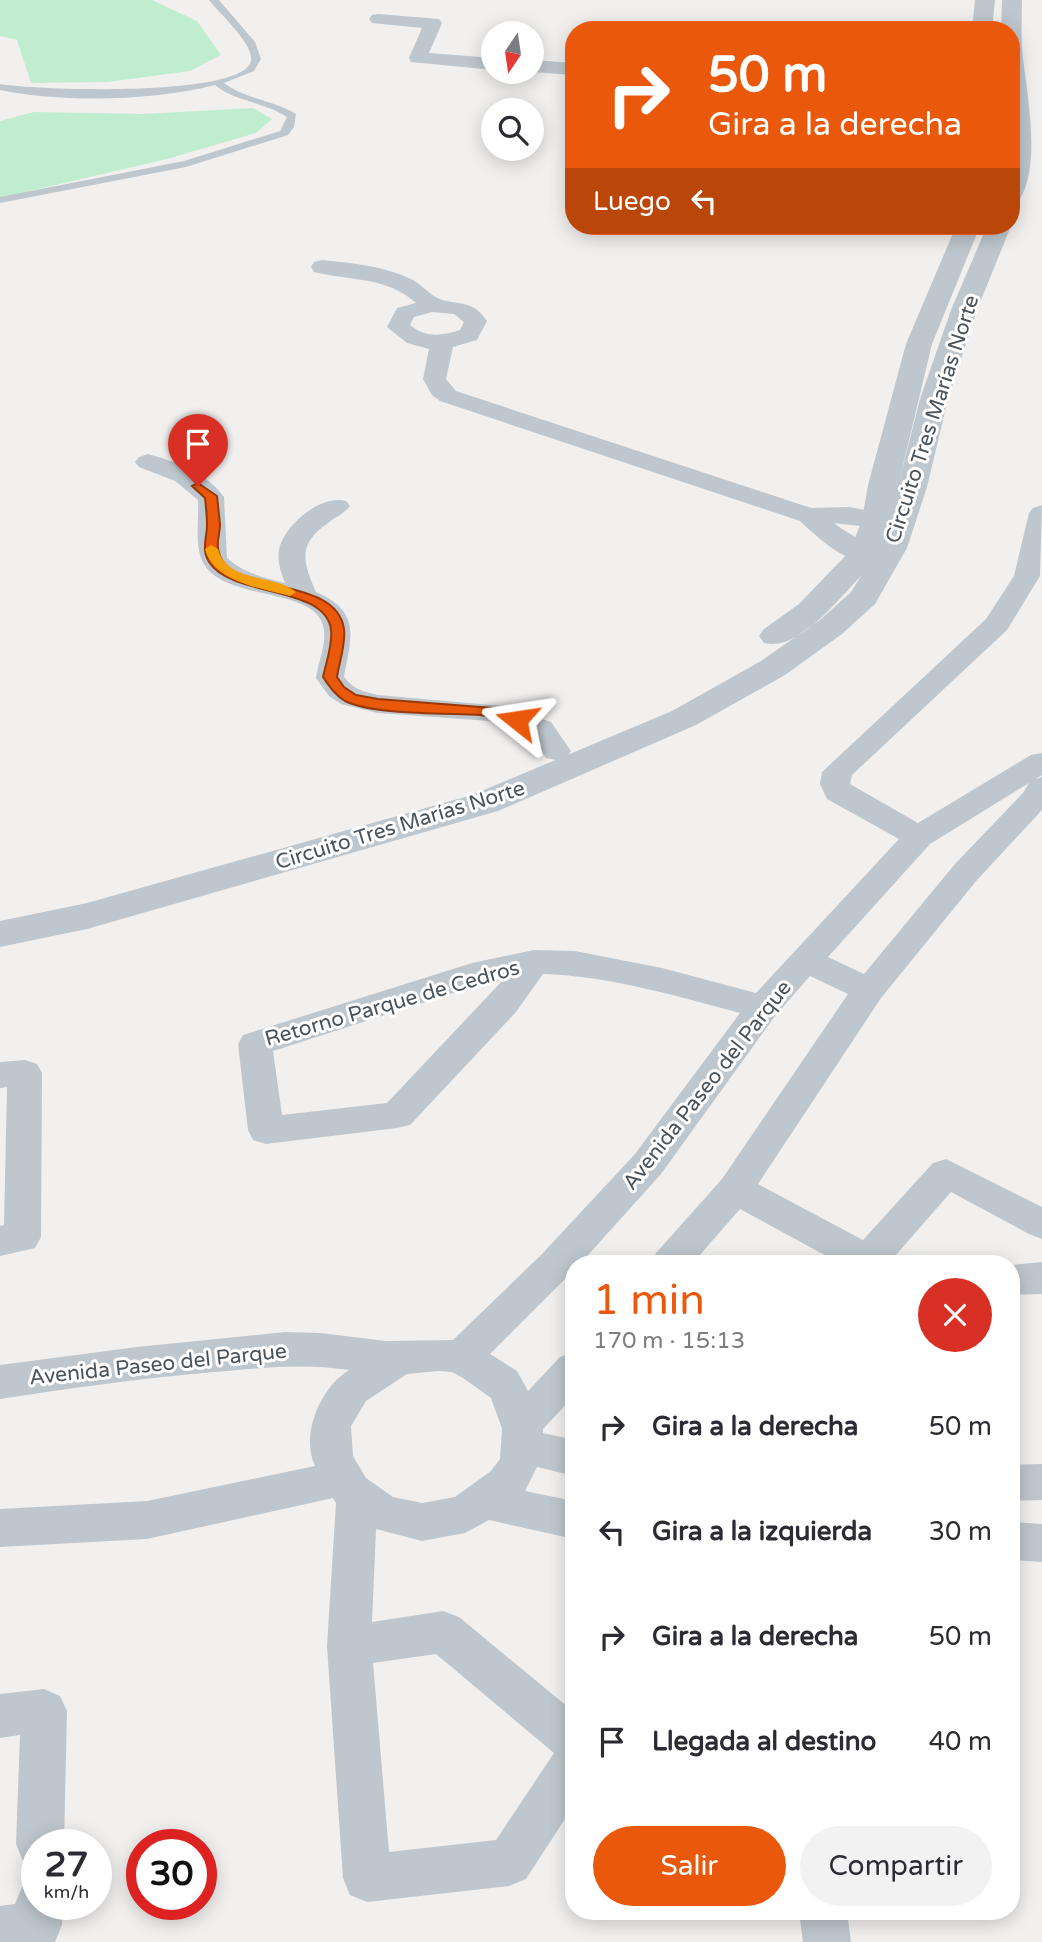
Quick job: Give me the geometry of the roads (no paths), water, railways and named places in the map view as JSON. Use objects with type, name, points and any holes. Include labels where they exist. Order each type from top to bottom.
[{"type":"street","points":[[983,21],[985,0]]},
{"type":"street","points":[[1012,0],[1012,21]]},
{"type":"street","points":[[378,19],[433,23],[418,58],[481,63]]},
{"type":"street","points":[[422,52],[481,55]]},
{"type":"street","points":[[544,60],[565,61]]},
{"type":"street","points":[[544,67],[565,68]]},
{"type":"street","points":[[1020,99],[1020,151]]},
{"type":"street","name":"Circuito Tres Marías Norte","points":[[0,913],[92,892],[478,792],[753,652],[810,611],[864,554],[877,520],[883,485],[919,344],[964,235]]},
{"type":"street","name":"Circuito Tres Marías Norte","points":[[0,934],[88,916],[478,792],[684,718],[773,668],[831,627],[864,597],[892,548],[938,386],[964,310],[995,235]]},
{"type":"street","points":[[322,267],[362,270],[394,280],[420,293],[430,306]]},
{"type":"street","points":[[430,306],[460,308],[476,321],[469,335],[442,343],[413,340],[398,327],[405,313],[430,306]]},
{"type":"street","points":[[442,343],[433,379],[437,388],[449,396],[809,516],[849,516],[877,520]]},
{"type":"street","points":[[148,462],[184,476],[211,496],[214,526],[210,544],[215,561],[235,576],[267,587],[304,595],[325,608],[335,619],[338,632],[330,677],[339,690],[351,698],[378,704],[493,712],[541,728],[556,751]]},
{"type":"street","points":[[304,595],[291,562],[295,539],[314,519],[337,506]]},
{"type":"street","points":[[919,837],[838,792],[835,784],[836,772],[997,624],[1027,576],[1042,513]]},
{"type":"street","points":[[809,516],[841,542],[864,554]]},
{"type":"street","name":"Avenida Paseo del Parque","points":[[460,1358],[555,1265],[648,1164],[763,1007],[919,837],[1042,762]]},
{"type":"street","points":[[677,1255],[734,1189],[869,990],[966,872],[1034,800],[1042,787]]},
{"type":"street","points":[[807,961],[869,990]]},
{"type":"street","name":"Retorno Parque de Cedros","points":[[534,962],[504,1003],[397,1115],[266,1130],[255,1044],[472,975],[534,962],[575,963],[662,980],[763,1007]]},
{"type":"street","points":[[0,1076],[25,1073],[22,1237],[0,1241]]},
{"type":"street","points":[[873,1255],[946,1173],[1042,1224]]},
{"type":"street","points":[[734,1189],[854,1255]]},
{"type":"street","points":[[1020,1279],[1042,1278]]},
{"type":"street","name":"Avenida Paseo del Parque","points":[[0,1382],[130,1362],[295,1348],[399,1358]]},
{"type":"street","points":[[565,1454],[524,1435],[502,1382],[460,1358],[429,1354],[399,1358],[372,1370],[340,1400],[328,1440],[348,1489],[349,1646],[367,1878],[509,1862],[565,1778]]},
{"type":"street","points":[[0,1528],[147,1520],[348,1489],[398,1520],[447,1520],[490,1502],[513,1476],[524,1435],[565,1381]]},
{"type":"street","points":[[1020,1483],[1042,1482]]},
{"type":"street","points":[[490,1502],[565,1518]]},
{"type":"street","points":[[1020,1542],[1042,1543]]},
{"type":"street","points":[[349,1646],[443,1632],[565,1734]]},
{"type":"street","points":[[0,1716],[44,1711],[40,1829]]},
{"type":"street","points":[[0,1930],[38,1925],[38,1920]]},
{"type":"street","points":[[824,1920],[827,1942]]},
{"type":"lane","points":[[0,87],[27,93],[123,93],[217,82],[250,69],[257,60],[252,44],[215,0]]},
{"type":"lane","points":[[0,200],[186,164],[284,133],[289,127],[292,116],[282,108],[233,94],[217,82]]}]
